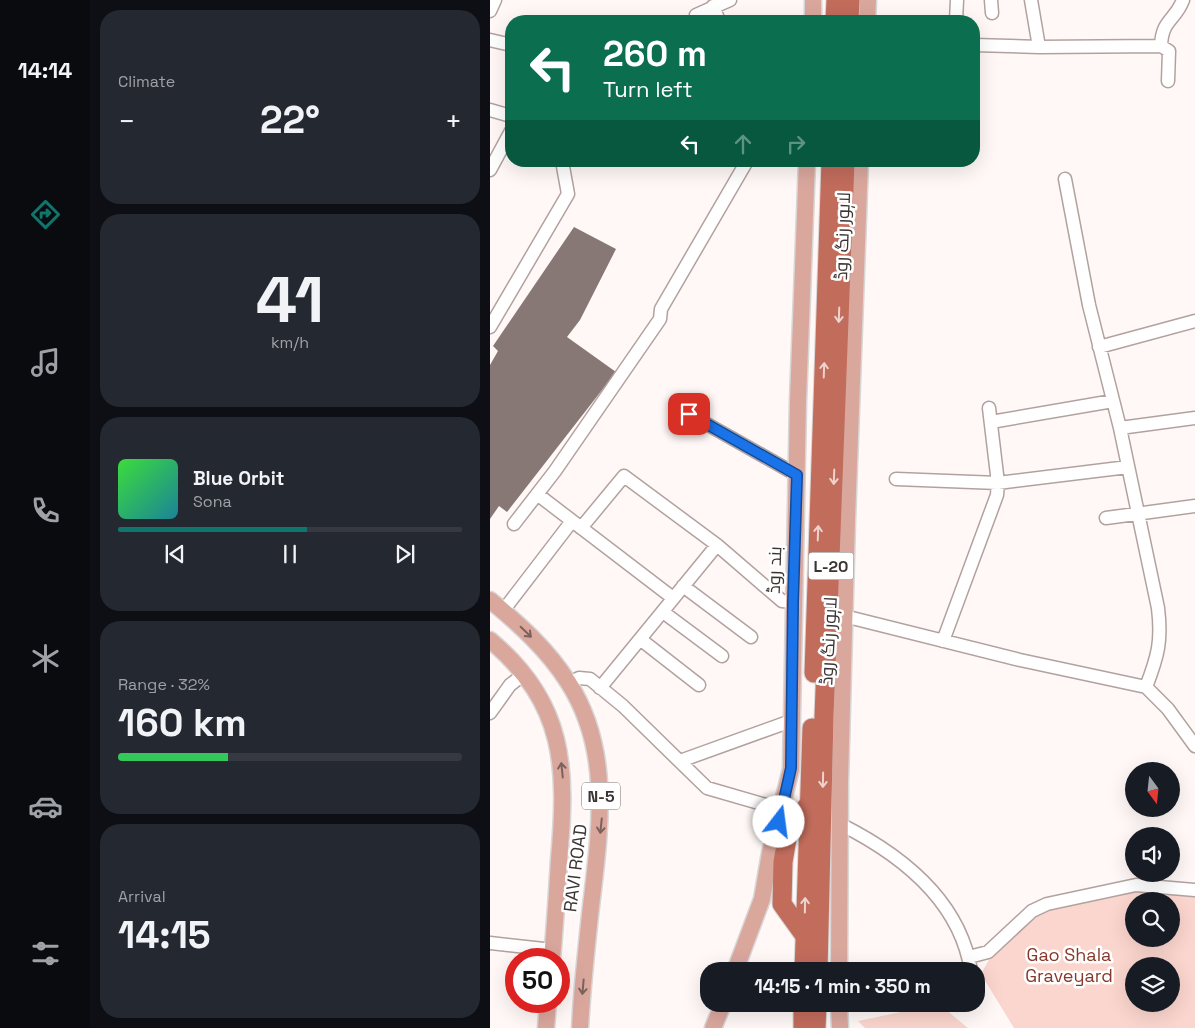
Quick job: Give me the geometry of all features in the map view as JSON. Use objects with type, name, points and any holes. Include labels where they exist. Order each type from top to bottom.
[{"type":"highway","points":[[835,15],[836,0]]},
{"type":"highway","points":[[849,15],[850,0]]},
{"type":"highway","name":"لاہور رنگ روڈ","points":[[804,962],[830,167]]},
{"type":"highway","name":"لاہور رنگ روڈ","points":[[818,962],[824,717],[845,167]]},
{"type":"highway","points":[[805,936],[782,904],[783,862],[788,833],[808,805]]},
{"type":"highway","points":[[821,874],[834,935],[830,962]]},
{"type":"highway","points":[[803,1012],[803,1028]]},
{"type":"highway","points":[[816,1028],[817,1012]]},
{"type":"highway","points":[[827,1028],[834,1012]]},
{"type":"main road","points":[[813,0],[813,15]]},
{"type":"main road","points":[[867,15],[868,0]]},
{"type":"main road","name":"بند روڈ","points":[[739,962],[762,899],[770,853],[783,810],[791,768],[790,721],[800,309],[807,167]]},
{"type":"main road","points":[[838,962],[834,935],[840,824],[844,616],[860,167]]},
{"type":"main road","name":"RAVI ROAD","points":[[490,600],[536,641],[569,683],[582,709],[593,739],[599,765],[602,819],[586,948],[580,1028]]},
{"type":"main road","name":"RAVI ROAD","points":[[490,640],[524,674],[539,697],[559,747],[563,778],[563,817],[552,948]]},
{"type":"main road","points":[[713,1028],[720,1012]]},
{"type":"main road","points":[[839,1012],[840,1028]]},
{"type":"main road","points":[[546,1028],[547,1013]]},
{"type":"street","points":[[490,11],[495,0]]},
{"type":"street","points":[[696,15],[730,0]]},
{"type":"street","points":[[956,15],[957,0]]},
{"type":"street","points":[[1031,0],[1040,47]]},
{"type":"street","points":[[1162,46],[1164,25],[1173,16],[1183,0]]},
{"type":"street","points":[[713,6],[717,15]]},
{"type":"street","points":[[490,40],[505,44]]},
{"type":"street","points":[[980,45],[1040,47],[1162,46],[1169,51],[1168,81]]},
{"type":"street","points":[[490,110],[505,114]]},
{"type":"street","points":[[490,170],[505,142]]},
{"type":"street","points":[[490,327],[568,194],[563,167]]},
{"type":"street","points":[[514,524],[660,320],[661,309],[744,167]]},
{"type":"street","points":[[1065,179],[1089,305],[1120,428],[1158,608],[1161,634],[1157,658],[1146,687]]},
{"type":"street","points":[[1099,347],[1195,322]]},
{"type":"street","points":[[991,422],[1113,401]]},
{"type":"street","points":[[943,640],[995,503],[998,483],[989,408]]},
{"type":"street","points":[[689,414],[797,475]]},
{"type":"street","points":[[1120,428],[1195,418]]},
{"type":"street","points":[[896,479],[998,483],[1128,467]]},
{"type":"street","points":[[503,611],[577,525],[624,476],[717,545],[782,602],[793,602]]},
{"type":"street","points":[[537,494],[673,598]]},
{"type":"street","points":[[1106,518],[1195,506]]},
{"type":"street","points":[[600,688],[717,545]]},
{"type":"street","points":[[683,586],[751,637]]},
{"type":"street","points":[[663,612],[722,656]]},
{"type":"street","points":[[844,616],[1146,687],[1168,709],[1195,746]]},
{"type":"street","points":[[640,639],[699,685]]},
{"type":"street","points":[[490,713],[510,685],[524,674]]},
{"type":"street","points":[[569,683],[584,678],[600,688],[623,706],[707,788],[783,810]]},
{"type":"street","points":[[680,761],[790,721]]},
{"type":"street","points":[[840,824],[876,842],[916,873],[957,926],[969,962]]},
{"type":"street","points":[[968,957],[988,952],[1032,912],[1047,904],[1136,885],[1195,890]]},
{"type":"street","points":[[762,899],[782,904]]},
{"type":"street","points":[[490,943],[518,948]]},
{"type":"green space","name":"Gao Shala Graveyard","points":[[1136,885],[1195,891],[1195,1028],[1014,1028],[985,981],[985,967],[1001,938],[1033,906]]},
{"type":"green space","points":[[901,1012],[949,1012],[968,1028],[865,1028],[858,1021]]},
{"type":"building","points":[[574,227],[616,249],[580,320],[567,337],[616,372],[507,512],[499,506],[490,519],[490,365],[498,351],[493,346]]},
{"type":"route","points":[[689,414],[797,475],[790,721],[791,768],[779,822]]}]
